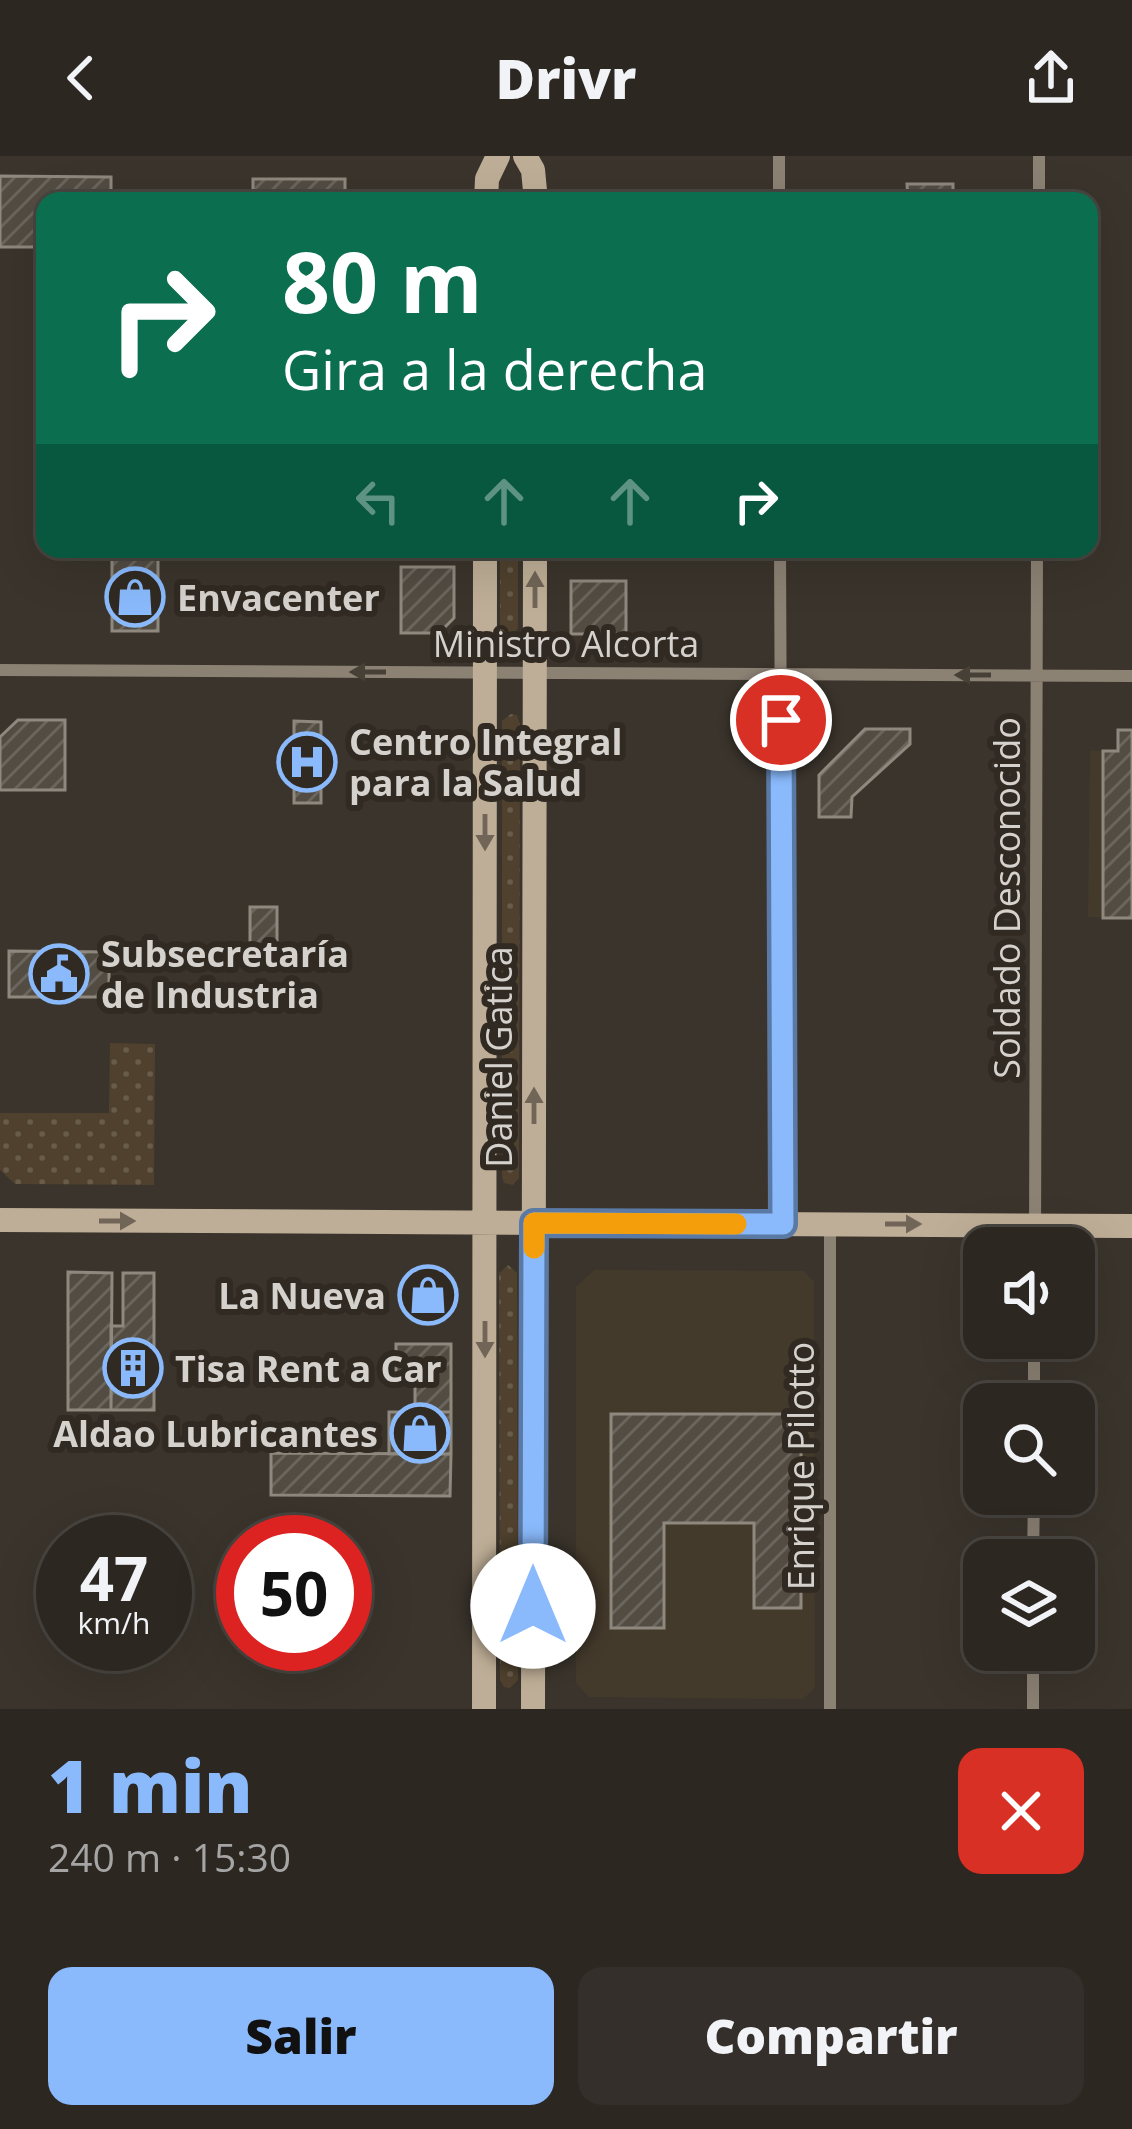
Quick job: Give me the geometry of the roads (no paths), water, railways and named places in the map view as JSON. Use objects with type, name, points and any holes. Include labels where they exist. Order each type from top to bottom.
[{"type":"main road","points":[[487,192],[498,156]]},
{"type":"main road","points":[[525,156],[533,170],[535,192]]},
{"type":"main road","name":"Daniel Gatica","points":[[484,1709],[485,558]]},
{"type":"main road","name":"Daniel Gatica","points":[[533,1709],[535,558]]},
{"type":"main road","points":[[0,1220],[830,1224],[963,1232]]},
{"type":"main road","points":[[1095,1230],[1132,1226]]},
{"type":"street","points":[[779,156],[779,192]]},
{"type":"street","points":[[1039,156],[1039,192]]},
{"type":"street","points":[[780,558],[783,1224]]},
{"type":"street","name":"Soldado Desconocido","points":[[1034,1227],[1037,558]]},
{"type":"street","name":"Ministro Alcorta","points":[[0,670],[1132,676]]},
{"type":"street","name":"Enrique Pilotto","points":[[830,1224],[830,1709]]},
{"type":"street","points":[[1033,1671],[1033,1709]]},
{"type":"place","name":"Envacenter","points":[[135,597]]},
{"type":"place","name":"Centro Integral para la Salud","points":[[307,762]]},
{"type":"place","name":"Subsecretaría de Industria","points":[[59,974]]},
{"type":"place","name":"La Nueva","points":[[428,1295]]},
{"type":"place","name":"Tisa Rent a Car","points":[[133,1368]]},
{"type":"place","name":"Aldao Lubricantes","points":[[420,1433]]}]
